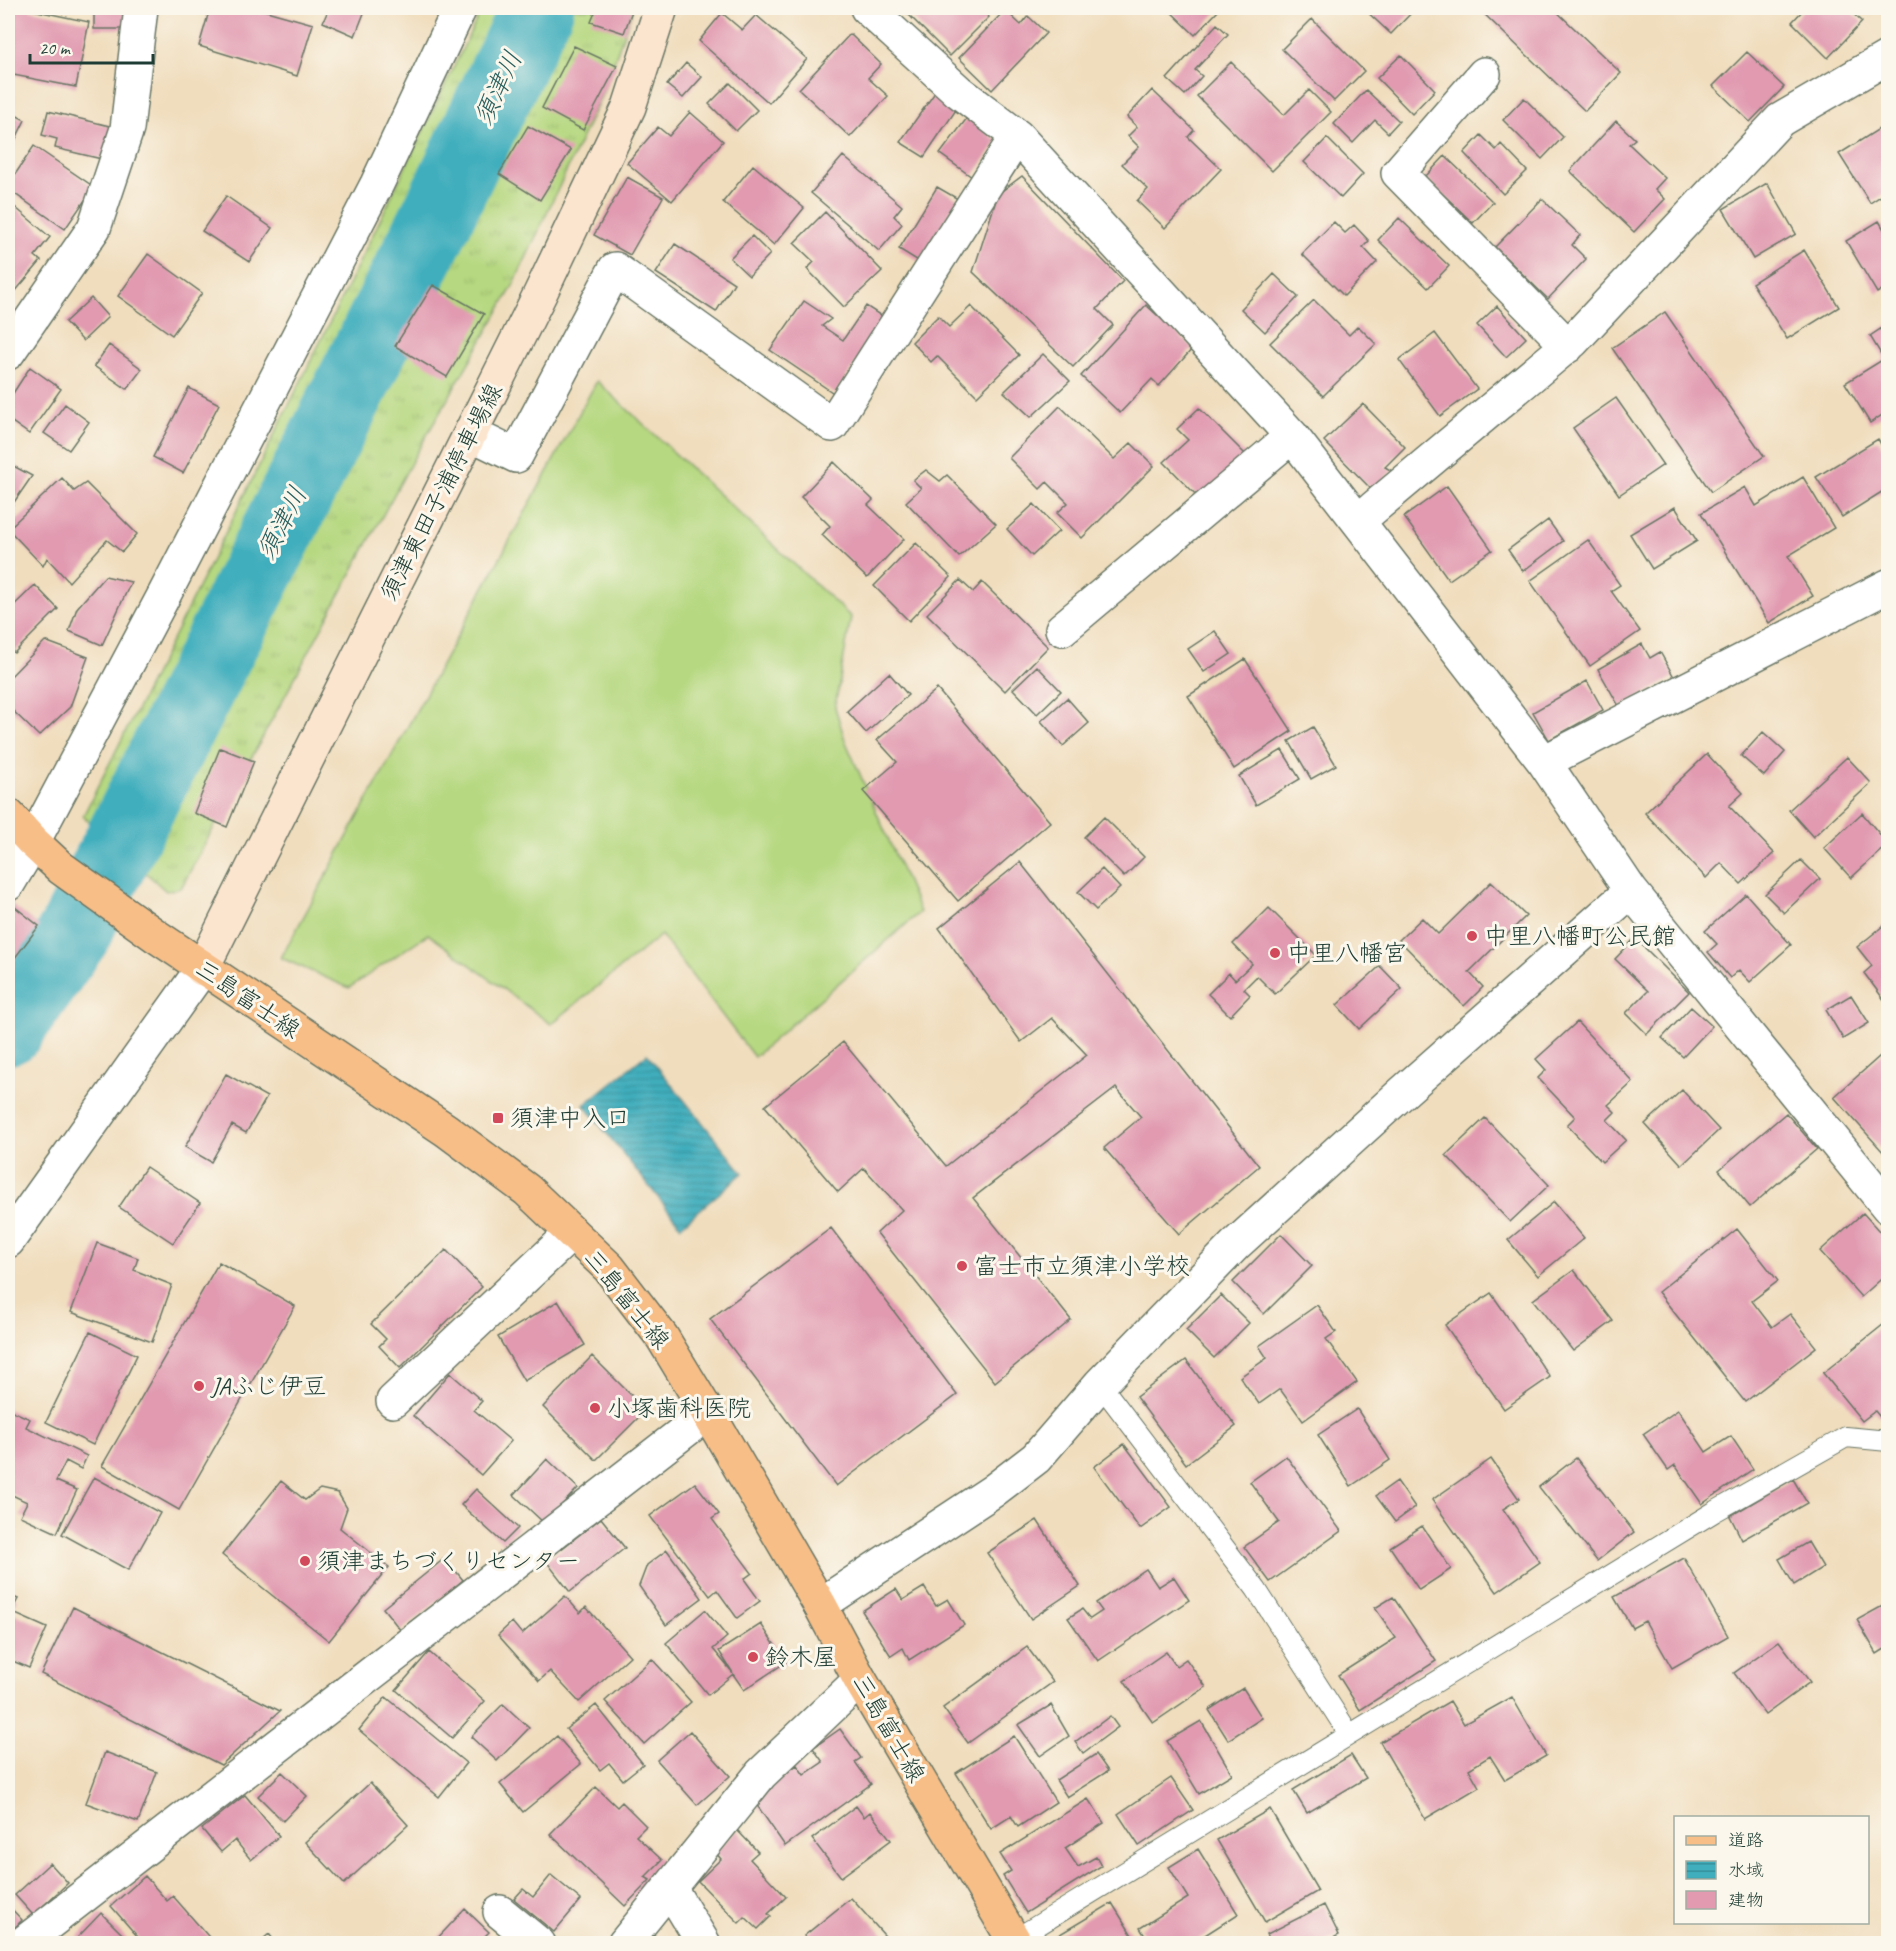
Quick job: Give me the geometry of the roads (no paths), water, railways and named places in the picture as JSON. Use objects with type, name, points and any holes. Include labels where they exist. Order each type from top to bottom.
[{"type":"main road","name":"須津東田子浦停車場線","points":[[202,969],[471,434],[629,107],[661,8]]},
{"type":"main road","name":"三島富士線","points":[[8,815],[61,868],[202,969],[446,1130],[527,1190],[609,1268],[662,1338],[708,1413],[820,1605],[860,1680],[1015,1942]]},
{"type":"street","points":[[8,353],[94,228],[127,129],[141,8]]},
{"type":"street","points":[[8,884],[33,842],[162,599],[377,184],[460,8]]},
{"type":"street","points":[[867,8],[958,91],[1017,135],[1292,436],[1544,762],[1631,891],[1888,1207]]},
{"type":"street","points":[[1358,521],[1568,346],[1780,120],[1888,57]]},
{"type":"street","points":[[1484,74],[1398,173],[1568,346]]},
{"type":"street","points":[[471,434],[516,456],[615,269],[832,425],[1017,135]]},
{"type":"street","points":[[1062,629],[1292,436]]},
{"type":"street","points":[[1544,762],[1888,586]]},
{"type":"street","points":[[820,1605],[993,1491],[1036,1458],[1101,1384],[1243,1237],[1631,891]]},
{"type":"street","points":[[8,1241],[202,969]]},
{"type":"street","points":[[393,1401],[572,1233]]},
{"type":"street","points":[[22,1944],[708,1413]]},
{"type":"street","points":[[624,1944],[761,1774],[860,1680]]},
{"type":"street","points":[[670,1888],[705,1944]]},
{"type":"street","points":[[500,1912],[539,1944]]},
{"type":"lane","points":[[1101,1384],[1256,1588],[1349,1734]]},
{"type":"lane","points":[[1015,1942],[1349,1734],[1714,1512],[1846,1437],[1888,1440]]},
{"type":"water","points":[[647,1054],[743,1173],[681,1226],[584,1105]]},
{"type":"waterway","name":"須津川","points":[[8,1028],[74,934],[436,219],[537,8]]},
{"type":"place","name":"中里八幡町公民館","points":[[1472,936]]},
{"type":"place","name":"中里八幡宮","points":[[1275,953]]},
{"type":"place","name":"須津中入口","points":[[498,1118]]},
{"type":"place","name":"富士市立須津小学校","points":[[962,1266]]},
{"type":"place","name":"JAふじ伊豆","points":[[199,1386]]},
{"type":"place","name":"小塚歯科医院","points":[[595,1408]]},
{"type":"place","name":"須津まちづくりセンター","points":[[305,1561]]},
{"type":"place","name":"鈴木屋","points":[[753,1657]]}]
